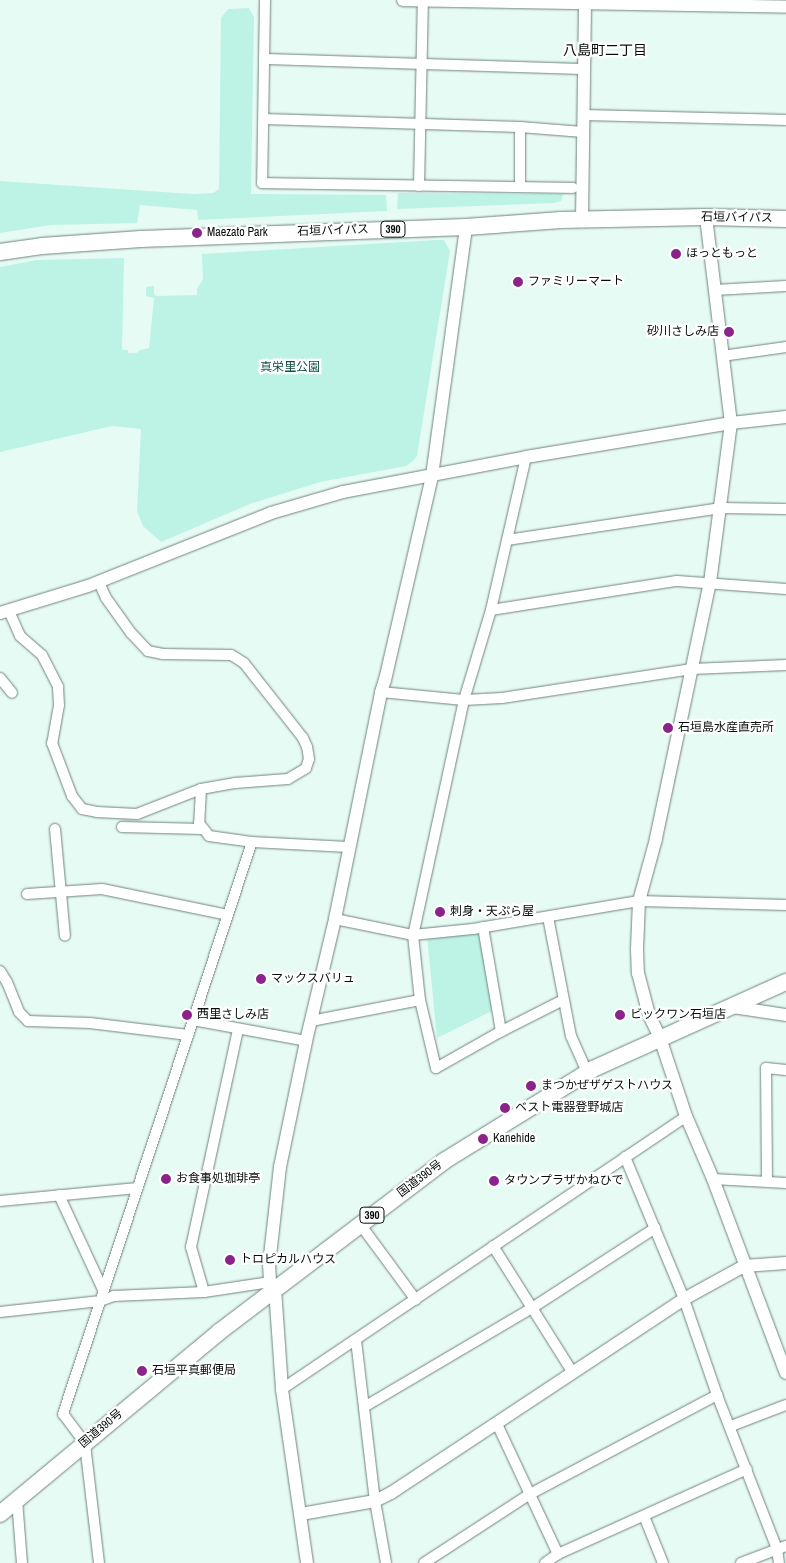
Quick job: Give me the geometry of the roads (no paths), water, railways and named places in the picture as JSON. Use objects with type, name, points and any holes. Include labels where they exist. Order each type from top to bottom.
[{"type":"highway","name":"石垣バイパス","points":[[0,252],[42,246],[148,239],[466,227],[582,220],[706,217],[786,219]]},
{"type":"highway","name":"国道390号","points":[[0,1514],[273,1286],[444,1161],[587,1072],[786,982]]},
{"type":"street","points":[[265,0],[262,183],[573,188]]},
{"type":"street","points":[[403,0],[585,1],[786,8]]},
{"type":"street","points":[[419,186],[423,0]]},
{"type":"street","points":[[582,220],[585,1]]},
{"type":"street","points":[[264,60],[584,69]]},
{"type":"street","points":[[583,115],[786,120]]},
{"type":"street","points":[[264,119],[520,127],[583,132]]},
{"type":"street","points":[[520,127],[520,187]]},
{"type":"street","points":[[706,217],[722,356],[732,423],[710,582],[656,839],[639,901],[636,925],[638,973],[649,1015],[660,1038],[686,1116],[713,1179],[744,1266],[786,1373]]},
{"type":"street","points":[[307,1563],[282,1389],[273,1286],[269,1265],[280,1167],[306,1042],[335,919],[348,847],[381,692],[432,476],[466,227]]},
{"type":"street","points":[[715,290],[786,286]]},
{"type":"street","points":[[722,356],[786,347]]},
{"type":"street","points":[[99,582],[106,598],[131,633],[148,651],[163,654],[237,657],[250,670],[307,747],[309,759],[306,768],[288,779],[235,783],[201,789],[136,814],[96,812],[82,809],[72,796],[52,743],[59,705],[58,687],[42,655],[20,636],[4,612],[99,582],[271,513],[343,492],[526,457],[732,423],[786,417]]},
{"type":"street","points":[[526,457],[491,610],[464,700],[412,935],[420,1000],[436,1068],[501,1031],[563,1000]]},
{"type":"street","points":[[507,540],[720,508],[786,509]]},
{"type":"street","points":[[491,610],[677,581],[786,589]]},
{"type":"street","points":[[381,692],[464,700],[502,698],[692,669],[786,665]]},
{"type":"street","points":[[0,678],[12,693]]},
{"type":"street","points":[[201,789],[198,817],[202,829],[209,836],[252,842],[348,847]]},
{"type":"street","points":[[122,827],[202,829]]},
{"type":"street","points":[[55,829],[65,936]]},
{"type":"street","points":[[99,1563],[85,1443],[63,1414],[252,842]]},
{"type":"street","points":[[26,894],[102,890],[228,915]]},
{"type":"street","points":[[335,919],[412,935],[482,927],[639,901],[786,905]]},
{"type":"street","points":[[548,917],[571,1036],[587,1072]]},
{"type":"street","points":[[482,927],[501,1031]]},
{"type":"street","points":[[0,971],[7,982],[19,1012],[28,1021],[90,1023],[188,1036]]},
{"type":"street","points":[[311,1021],[420,1000]]},
{"type":"street","points":[[733,1007],[786,1015]]},
{"type":"street","points":[[193,1020],[306,1042]]},
{"type":"street","points":[[204,1292],[191,1247],[238,1028]]},
{"type":"street","points":[[767,1180],[766,1068],[786,1070]]},
{"type":"street","points":[[282,1389],[686,1116]]},
{"type":"street","points":[[625,1157],[684,1299],[747,1469],[782,1548],[779,1563]]},
{"type":"street","points":[[713,1179],[767,1180],[786,1183]]},
{"type":"street","points":[[0,1201],[137,1188]]},
{"type":"street","points":[[59,1195],[103,1290]]},
{"type":"street","points":[[360,1224],[416,1300]]},
{"type":"street","points":[[364,1407],[532,1308],[655,1228]]},
{"type":"street","points":[[493,1246],[573,1373]]},
{"type":"street","points":[[301,1514],[375,1501],[392,1493],[684,1299],[744,1266],[786,1263]]},
{"type":"street","points":[[0,1312],[100,1301],[114,1296],[204,1292],[273,1286]]},
{"type":"street","points":[[356,1340],[375,1501],[386,1563]]},
{"type":"street","points":[[424,1563],[530,1494],[718,1395]]},
{"type":"street","points":[[731,1426],[786,1405]]},
{"type":"street","points":[[497,1424],[558,1554]]},
{"type":"street","points":[[545,1563],[558,1554],[747,1469]]},
{"type":"street","points":[[16,1500],[22,1563]]},
{"type":"street","points":[[644,1516],[663,1563]]},
{"type":"street","points":[[741,1563],[782,1548]]},
{"type":"place","name":"Maezato Park","points":[[197,233]]},
{"type":"place","name":"ほっともっと","points":[[676,254]]},
{"type":"place","name":"ファミリーマート","points":[[518,282]]},
{"type":"place","name":"砂川さしみ店","points":[[729,332]]},
{"type":"place","name":"石垣島水産直売所","points":[[668,728]]},
{"type":"place","name":"刺身・天ぷら屋","points":[[440,912]]},
{"type":"place","name":"マックスバリュ","points":[[261,979]]},
{"type":"place","name":"西里さしみ店","points":[[187,1015]]},
{"type":"place","name":"ビックワン石垣店","points":[[620,1015]]},
{"type":"place","name":"まつかぜザゲストハウス","points":[[531,1086]]},
{"type":"place","name":"ベスト電器登野城店","points":[[505,1108]]},
{"type":"place","name":"Kanehide","points":[[483,1139]]},
{"type":"place","name":"お食事処珈琲亭","points":[[166,1179]]},
{"type":"place","name":"タウンプラザかねひで","points":[[494,1181]]},
{"type":"place","name":"トロピカルハウス","points":[[230,1260]]},
{"type":"place","name":"石垣平真郵便局","points":[[142,1371]]},
{"type":"district","name":"八島町二丁目","points":[[605,50]]},
{"type":"park label","name":"真栄里公園","points":[[290,368]]}]
